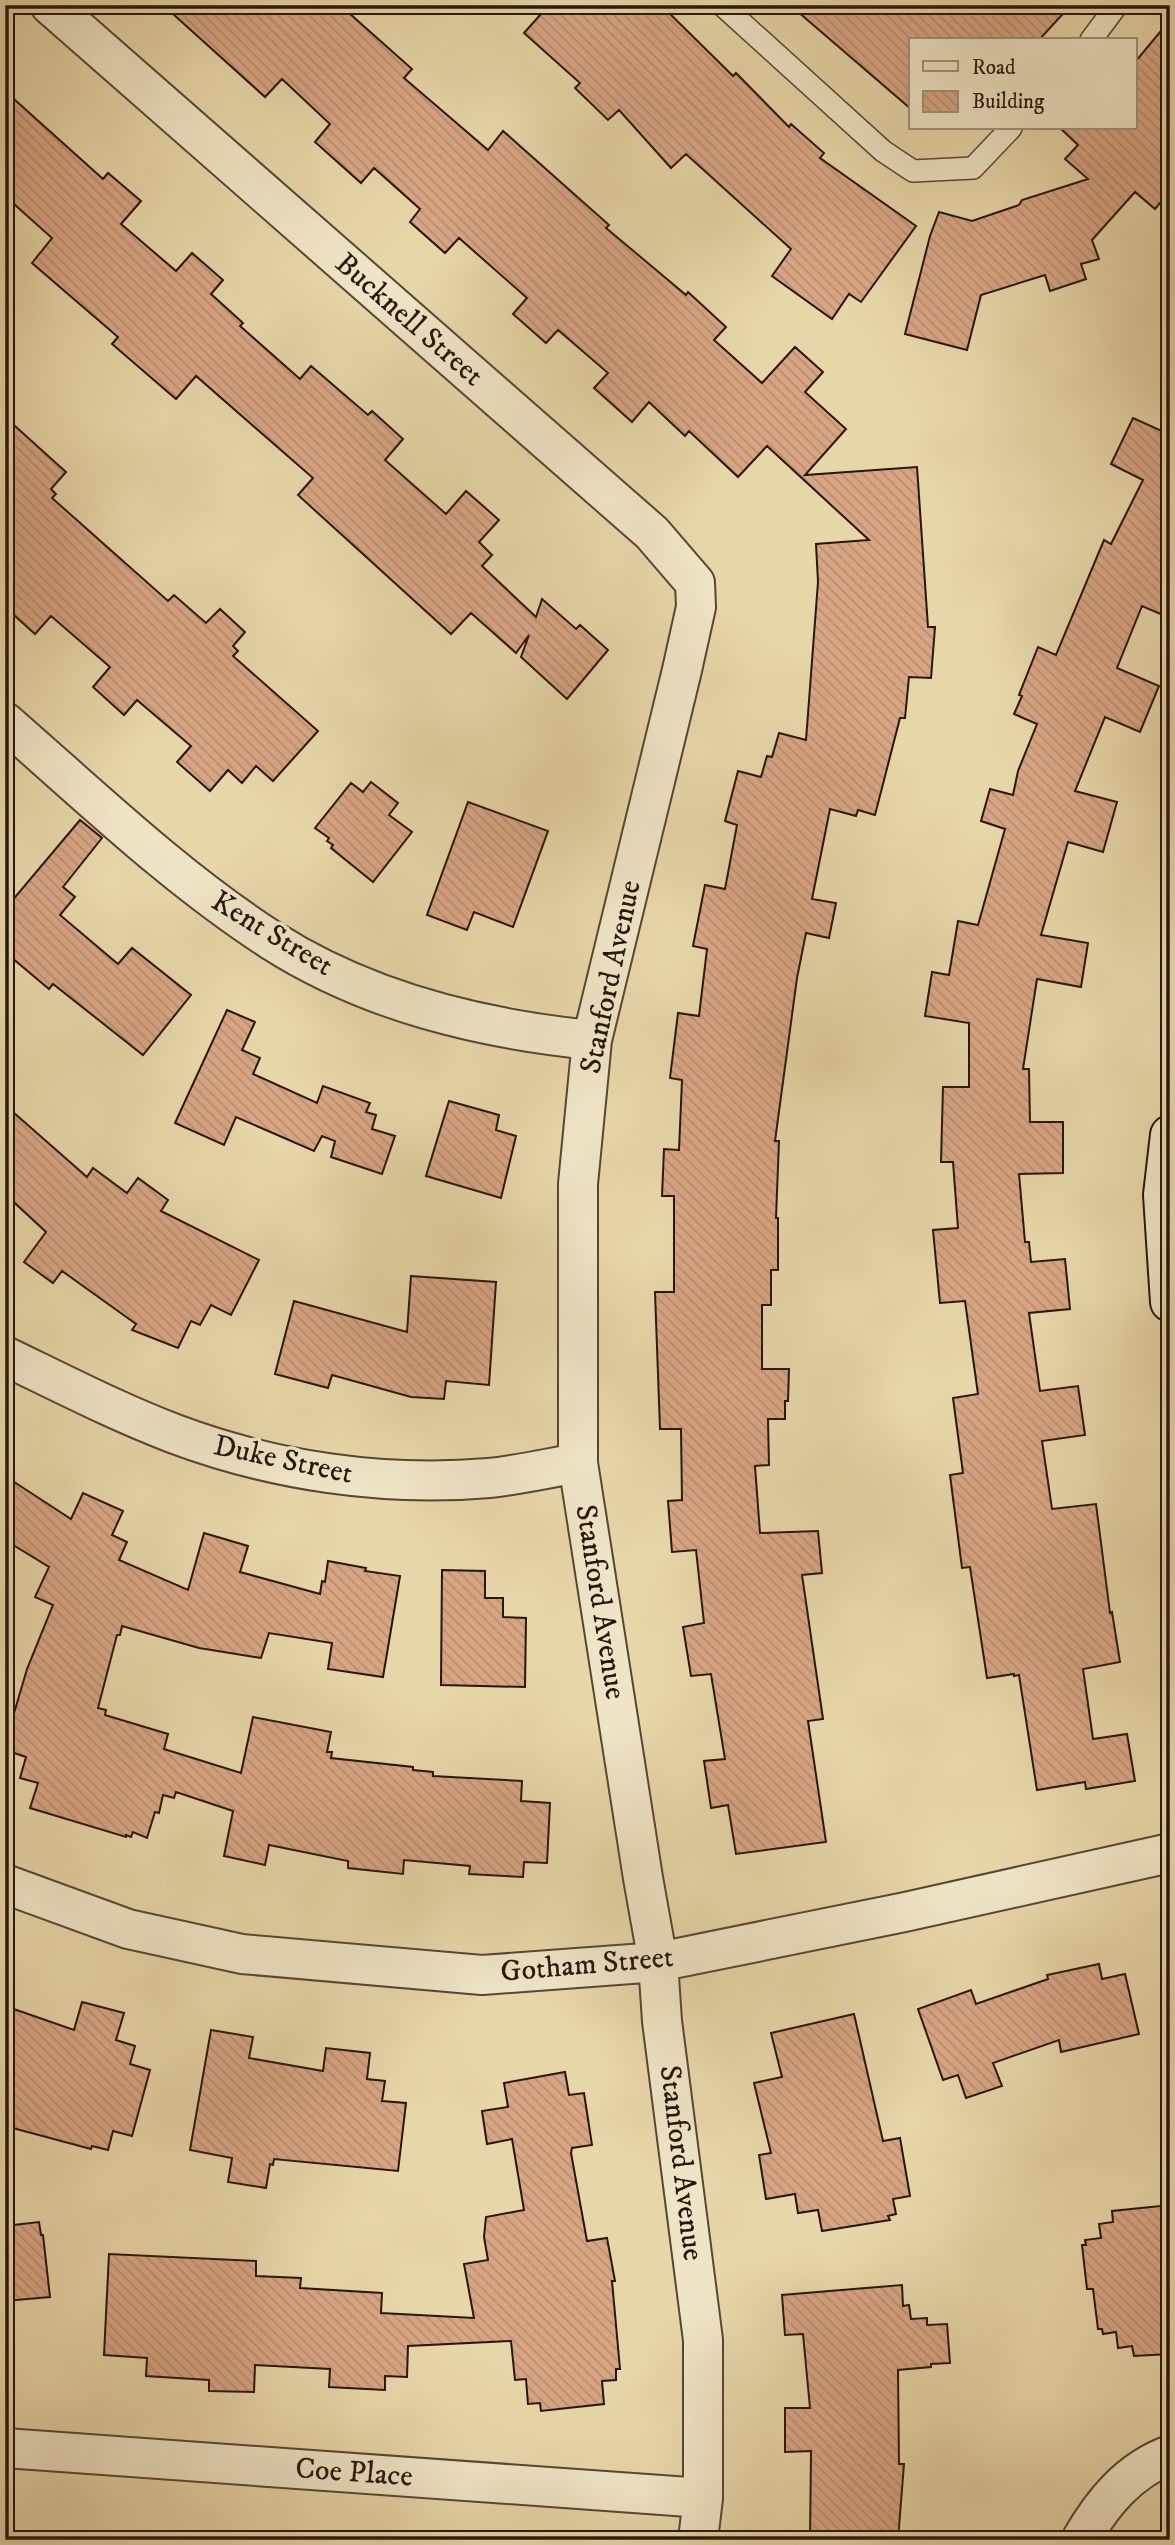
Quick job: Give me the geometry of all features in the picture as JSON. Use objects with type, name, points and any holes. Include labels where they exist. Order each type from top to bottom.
[{"type":"street","name":"Bucknell Street","points":[[50,5],[652,533],[695,583],[696,607],[682,670]]},
{"type":"street","name":"Stanford Avenue","points":[[682,670],[592,1040],[578,1184],[578,1463],[658,1962],[703,2340],[703,2498],[698,2540]]},
{"type":"street","name":"Kent Street","points":[[5,722],[201,892],[273,941],[317,965],[386,996],[436,1013],[500,1028],[592,1040]]},
{"type":"street","points":[[1170,1135],[1163,1195],[1170,1302]]},
{"type":"street","name":"Duke Street","points":[[5,1356],[174,1434],[264,1461],[321,1472],[433,1480],[490,1478],[578,1463]]},
{"type":"street","name":"Gotham Street","points":[[5,1884],[128,1929],[242,1954],[482,1975],[658,1962],[905,1912],[1170,1853]]},
{"type":"street","name":"Coe Place","points":[[5,2448],[703,2498]]},
{"type":"street","points":[[1081,2540],[1112,2493],[1134,2475],[1170,2455]]},
{"type":"lane","points":[[722,5],[883,151],[913,171],[974,168],[1009,130]]},
{"type":"lane","points":[[1092,38],[1117,5]]},
{"type":"building","points":[[163,5],[340,5],[412,69],[404,78],[488,150],[503,131],[609,225],[606,228],[686,295],[688,292],[726,327],[714,340],[762,383],[795,347],[823,372],[805,392],[846,429],[805,475],[917,467],[928,627],[935,627],[931,678],[909,677],[905,718],[900,718],[875,815],[858,810],[856,816],[830,809],[812,899],[836,903],[829,938],[806,933],[797,978],[775,1141],[779,1141],[776,1218],[778,1270],[771,1270],[771,1305],[762,1305],[762,1369],[789,1369],[785,1419],[768,1419],[769,1465],[755,1466],[760,1533],[818,1531],[822,1573],[802,1575],[823,1719],[808,1721],[826,1842],[736,1854],[728,1805],[711,1808],[704,1761],[725,1759],[711,1674],[691,1676],[683,1627],[704,1623],[696,1550],[672,1552],[668,1501],[682,1500],[681,1429],[660,1429],[655,1292],[674,1292],[674,1196],[662,1196],[664,1149],[679,1150],[682,1080],[670,1078],[678,1013],[699,1016],[707,949],[693,946],[705,885],[725,889],[737,825],[725,821],[738,771],[761,777],[767,756],[772,757],[779,733],[806,740],[818,582],[816,544],[869,540],[767,446],[738,477],[689,431],[685,436],[649,402],[632,422],[594,388],[608,373],[558,330],[546,343],[513,314],[527,298],[459,238],[445,253],[410,222],[420,209],[374,168],[361,183],[315,142],[330,124],[282,79],[265,97]]},
{"type":"building","points":[[549,5],[661,5],[733,76],[736,73],[789,127],[791,124],[824,153],[820,158],[916,226],[861,302],[849,294],[832,319],[772,276],[791,249],[686,154],[671,168],[619,110],[608,120],[575,88],[580,83],[524,33]]},
{"type":"building","points":[[790,5],[1071,5],[1041,38],[909,38],[909,107]]},
{"type":"building","points":[[1170,20],[1170,191],[1155,209],[1135,192],[1092,240],[1099,259],[1081,264],[1086,279],[1050,291],[1045,275],[981,295],[967,350],[905,334],[930,236],[939,212],[972,221],[1019,205],[1022,200],[1088,179],[1065,159],[1078,145],[1062,130],[1136,130],[1136,61]]},
{"type":"building","points":[[5,91],[103,179],[108,173],[141,201],[121,224],[176,271],[192,253],[223,280],[211,294],[243,323],[240,326],[300,379],[311,366],[368,415],[372,411],[403,439],[385,460],[446,514],[466,491],[499,520],[479,542],[492,555],[482,566],[536,617],[542,599],[576,629],[580,625],[608,650],[567,699],[521,657],[529,635],[516,653],[471,613],[451,634],[298,495],[313,478],[196,376],[176,399],[112,344],[118,337],[32,263],[52,238],[5,196]]},
{"type":"building","points":[[5,417],[66,472],[51,489],[56,494],[52,498],[168,601],[174,595],[206,623],[220,609],[245,632],[233,646],[238,651],[233,656],[318,731],[273,781],[256,766],[242,783],[228,770],[210,791],[177,762],[191,746],[137,700],[124,715],[93,687],[110,667],[51,616],[35,634],[5,607]]},
{"type":"building","points":[[1133,418],[1166,433],[1170,425],[1170,618],[1142,606],[1117,668],[1159,686],[1140,732],[1105,717],[1075,791],[1117,802],[1103,852],[1068,842],[1041,935],[1088,943],[1081,987],[1037,979],[1023,1069],[1029,1069],[1030,1122],[1063,1122],[1063,1173],[1019,1174],[1025,1242],[1029,1242],[1031,1262],[1065,1259],[1070,1309],[1029,1313],[1040,1391],[1078,1386],[1085,1435],[1042,1441],[1052,1509],[1096,1504],[1110,1613],[1112,1612],[1120,1662],[1083,1669],[1093,1739],[1127,1734],[1135,1781],[1086,1789],[1085,1782],[1037,1790],[1019,1675],[987,1678],[970,1567],[962,1568],[950,1475],[963,1473],[953,1398],[978,1394],[965,1301],[940,1303],[933,1230],[958,1228],[953,1162],[941,1162],[943,1087],[969,1087],[969,1023],[925,1016],[932,972],[949,975],[958,921],[978,925],[1005,829],[981,821],[990,789],[1013,795],[1018,771],[1037,724],[1014,714],[1038,647],[1056,655],[1104,540],[1111,544],[1143,480],[1111,464]]},
{"type":"building","points":[[371,782],[398,803],[389,815],[412,832],[373,882],[331,848],[333,845],[327,841],[329,838],[315,828],[351,783],[363,792]]},
{"type":"building","points":[[468,802],[548,831],[513,927],[474,912],[467,930],[427,915]]},
{"type":"building","points":[[80,820],[102,838],[63,887],[75,897],[60,915],[118,964],[132,948],[191,995],[143,1055],[53,984],[49,989],[5,952],[5,909]]},
{"type":"building","points":[[227,1010],[255,1022],[242,1050],[260,1058],[253,1074],[317,1103],[323,1086],[370,1103],[366,1112],[376,1115],[372,1129],[395,1136],[382,1174],[331,1157],[335,1141],[322,1136],[314,1151],[236,1117],[224,1145],[175,1123]]},
{"type":"building","points":[[449,1101],[499,1115],[496,1130],[516,1136],[501,1198],[426,1176]]},
{"type":"building","points":[[5,1105],[87,1177],[93,1168],[127,1193],[138,1178],[168,1200],[161,1211],[259,1260],[231,1315],[211,1305],[200,1325],[191,1321],[178,1348],[132,1330],[136,1324],[62,1271],[53,1283],[24,1262],[46,1232],[5,1194]]},
{"type":"building","points":[[411,1276],[496,1282],[489,1385],[446,1381],[444,1399],[411,1397],[332,1375],[328,1388],[275,1374],[294,1301],[407,1332]]},
{"type":"building","points":[[5,1476],[71,1519],[83,1493],[123,1511],[112,1535],[127,1542],[119,1560],[188,1590],[204,1533],[248,1546],[240,1572],[320,1594],[328,1561],[366,1568],[365,1571],[400,1576],[383,1677],[328,1669],[332,1643],[269,1633],[261,1658],[199,1648],[122,1626],[120,1635],[117,1635],[98,1708],[106,1710],[105,1715],[168,1734],[164,1749],[241,1773],[253,1717],[331,1732],[327,1752],[332,1752],[331,1758],[413,1767],[413,1770],[433,1772],[433,1776],[522,1781],[521,1801],[550,1803],[547,1863],[524,1862],[523,1877],[469,1874],[470,1866],[404,1860],[403,1874],[348,1868],[348,1861],[269,1845],[265,1865],[224,1856],[233,1811],[176,1792],[174,1798],[163,1795],[159,1813],[155,1812],[147,1838],[133,1832],[131,1837],[126,1837],[30,1808],[38,1783],[20,1778],[26,1757],[5,1750],[5,1744],[27,1669],[53,1605],[35,1597],[49,1567],[5,1540]]},
{"type":"building","points":[[442,1570],[485,1571],[485,1598],[503,1598],[503,1617],[526,1618],[525,1687],[441,1685]]},
{"type":"building","points":[[1099,1964],[1102,1979],[1125,1974],[1139,2034],[1061,2052],[1059,2040],[993,2063],[1002,2086],[966,2098],[958,2075],[943,2080],[918,2009],[971,1990],[976,2004],[1048,1979],[1047,1975]]},
{"type":"building","points":[[82,2002],[124,2013],[116,2040],[135,2046],[130,2064],[150,2070],[132,2136],[113,2131],[108,2150],[92,2146],[91,2149],[5,2126],[5,2006],[74,2030]]},
{"type":"building","points":[[854,2014],[883,2141],[900,2138],[910,2196],[893,2199],[896,2214],[888,2216],[890,2220],[822,2231],[818,2210],[798,2213],[795,2194],[766,2199],[759,2155],[771,2153],[754,2083],[782,2077],[771,2033]]},
{"type":"building","points":[[211,2030],[253,2037],[249,2058],[323,2071],[326,2048],[370,2053],[367,2079],[385,2081],[382,2101],[406,2103],[398,2171],[274,2159],[273,2165],[270,2164],[266,2188],[228,2182],[232,2158],[190,2150]]},
{"type":"building","points":[[565,2072],[569,2095],[584,2093],[592,2145],[572,2148],[571,2153],[587,2241],[607,2238],[615,2281],[612,2281],[620,2369],[616,2369],[616,2380],[602,2381],[604,2404],[541,2411],[540,2403],[528,2404],[526,2379],[515,2380],[511,2341],[408,2346],[407,2377],[385,2376],[385,2390],[329,2387],[330,2369],[255,2365],[254,2392],[209,2391],[209,2380],[146,2376],[147,2358],[104,2355],[109,2254],[256,2261],[256,2276],[301,2278],[300,2288],[382,2293],[381,2313],[474,2318],[464,2264],[488,2260],[484,2237],[486,2217],[524,2210],[512,2139],[487,2144],[482,2111],[508,2107],[504,2083]]},
{"type":"building","points":[[1170,2205],[1170,2354],[1134,2356],[1132,2346],[1118,2348],[1116,2332],[1103,2334],[1102,2329],[1098,2329],[1093,2289],[1087,2289],[1082,2245],[1086,2245],[1085,2240],[1101,2238],[1099,2224],[1113,2222],[1112,2211]]},
{"type":"building","points":[[39,2222],[50,2297],[5,2301],[5,2226]]},
{"type":"building","points":[[902,2285],[903,2306],[909,2305],[911,2319],[927,2318],[927,2325],[947,2324],[950,2363],[898,2370],[899,2464],[904,2464],[898,2540],[810,2540],[811,2451],[785,2452],[785,2408],[810,2408],[803,2334],[785,2335],[782,2295]]}]
